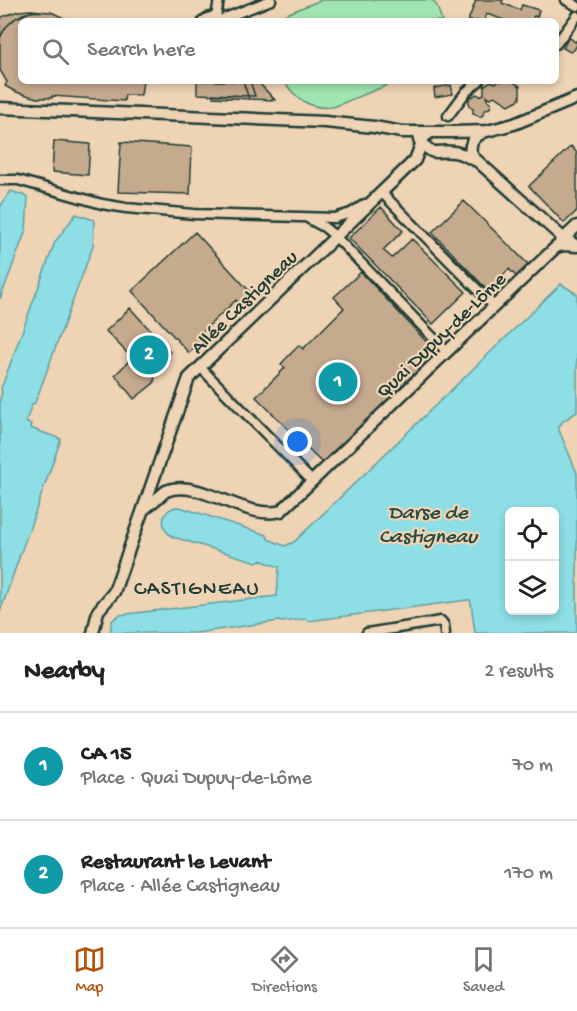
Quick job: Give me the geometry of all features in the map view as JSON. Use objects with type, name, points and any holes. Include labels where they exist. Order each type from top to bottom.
[{"type":"street","points":[[219,0],[219,18]]},
{"type":"street","points":[[222,18],[270,0]]},
{"type":"street","points":[[566,0],[577,6]]},
{"type":"street","points":[[559,40],[577,16]]},
{"type":"street","points":[[448,116],[466,92],[475,84]]},
{"type":"street","points":[[0,108],[325,122],[402,132],[453,132],[487,131],[514,124],[577,98]]},
{"type":"street","points":[[487,131],[474,139],[471,144],[471,152],[478,162],[552,228],[577,245]]},
{"type":"street","points":[[402,132],[416,138],[428,150],[453,152],[478,162]]},
{"type":"street","points":[[415,159],[424,137],[431,132]]},
{"type":"street","points":[[453,132],[460,141],[458,148],[453,152]]},
{"type":"street","points":[[415,159],[436,152]]},
{"type":"street","name":"Allée Castigneau","points":[[93,633],[98,611],[114,592],[189,378],[415,159]]},
{"type":"street","points":[[0,180],[18,180],[102,204],[194,214],[335,218],[351,213],[382,193],[494,306]]},
{"type":"street","points":[[306,217],[336,237],[447,352]]},
{"type":"street","points":[[552,228],[562,231],[577,226]]},
{"type":"street","points":[[577,226],[574,233],[577,245]]},
{"type":"street","name":"Quai Dupuy-de-Lôme","points":[[142,510],[166,491],[181,489],[198,491],[259,512],[281,511],[577,226]]},
{"type":"street","points":[[556,247],[577,245]]},
{"type":"street","points":[[200,367],[312,481]]},
{"type":"street","points":[[367,633],[441,621],[445,633]]},
{"type":"green space","points":[[321,0],[432,0],[441,18],[276,18]]},
{"type":"green space","points":[[286,84],[390,84],[333,107],[325,108],[311,105],[294,94]]},
{"type":"water","points":[[11,191],[28,197],[26,230],[0,299],[0,207]]},
{"type":"water","points":[[76,214],[94,220],[93,246],[35,403],[32,404],[26,421],[31,424],[30,428],[61,439],[0,612],[1,389],[55,242]]},
{"type":"water","name":"Darse de Castigneau","points":[[561,284],[577,294],[577,412],[563,421],[558,428],[577,473],[577,633],[475,633],[471,603],[468,600],[308,621],[306,619],[279,621],[196,633],[110,633],[112,621],[119,615],[277,596],[279,567],[173,537],[163,523],[169,510],[180,507],[267,535],[268,539],[285,546],[294,542]]},
{"type":"building","points":[[476,0],[503,0],[502,3],[520,10],[522,5],[539,10],[537,17],[533,18],[498,18],[487,14],[485,18],[469,18]]},
{"type":"building","points":[[18,11],[42,11],[30,12],[16,18],[6,27],[0,38],[2,17]]},
{"type":"building","points":[[35,11],[51,12],[64,18],[18,18],[18,84],[143,84],[141,95],[125,95],[124,101],[52,96],[52,98],[37,98],[5,86],[7,82],[0,70],[0,37],[14,19]]},
{"type":"building","points":[[569,37],[575,42],[577,40],[577,45],[570,52],[563,48]]},
{"type":"building","points":[[197,84],[244,84],[248,96],[197,94]]},
{"type":"building","points":[[244,84],[251,84],[255,96],[248,96]]},
{"type":"building","points":[[251,84],[260,84],[275,100],[249,99],[248,96],[255,96]]},
{"type":"building","points":[[487,84],[517,84],[520,86],[520,99],[509,105],[495,96],[491,98],[487,96],[491,107],[480,117],[473,113],[473,109],[469,106],[469,98],[477,94],[480,96],[484,94],[484,86]]},
{"type":"building","points":[[451,85],[453,94],[435,97],[434,88]]},
{"type":"building","points":[[213,94],[248,96],[249,99],[213,97]]},
{"type":"building","points":[[54,141],[90,144],[88,175],[52,172]]},
{"type":"building","points":[[121,142],[192,147],[190,194],[118,192]]},
{"type":"building","points":[[571,146],[577,153],[577,211],[564,223],[529,186]]},
{"type":"building","points":[[464,201],[529,265],[517,277],[509,269],[499,279],[506,287],[495,298],[432,232]]},
{"type":"building","points":[[381,207],[403,231],[383,250],[392,258],[412,239],[466,292],[433,324],[349,238]]},
{"type":"building","points":[[195,232],[252,294],[240,305],[236,300],[202,332],[206,337],[189,353],[132,291]]},
{"type":"building","points":[[361,272],[437,353],[322,463],[256,397],[285,368],[281,364],[299,345],[303,349],[344,308],[334,297]]},
{"type":"building","points":[[130,308],[170,352],[168,364],[155,375],[154,383],[134,399],[115,375],[132,358],[106,331]]},
{"type":"place","name":"Restaurant le Levant","points":[[149,355]]},
{"type":"place","name":"CA 15","points":[[338,382]]},
{"type":"district","name":"CASTIGNEAU","points":[[197,587]]}]
